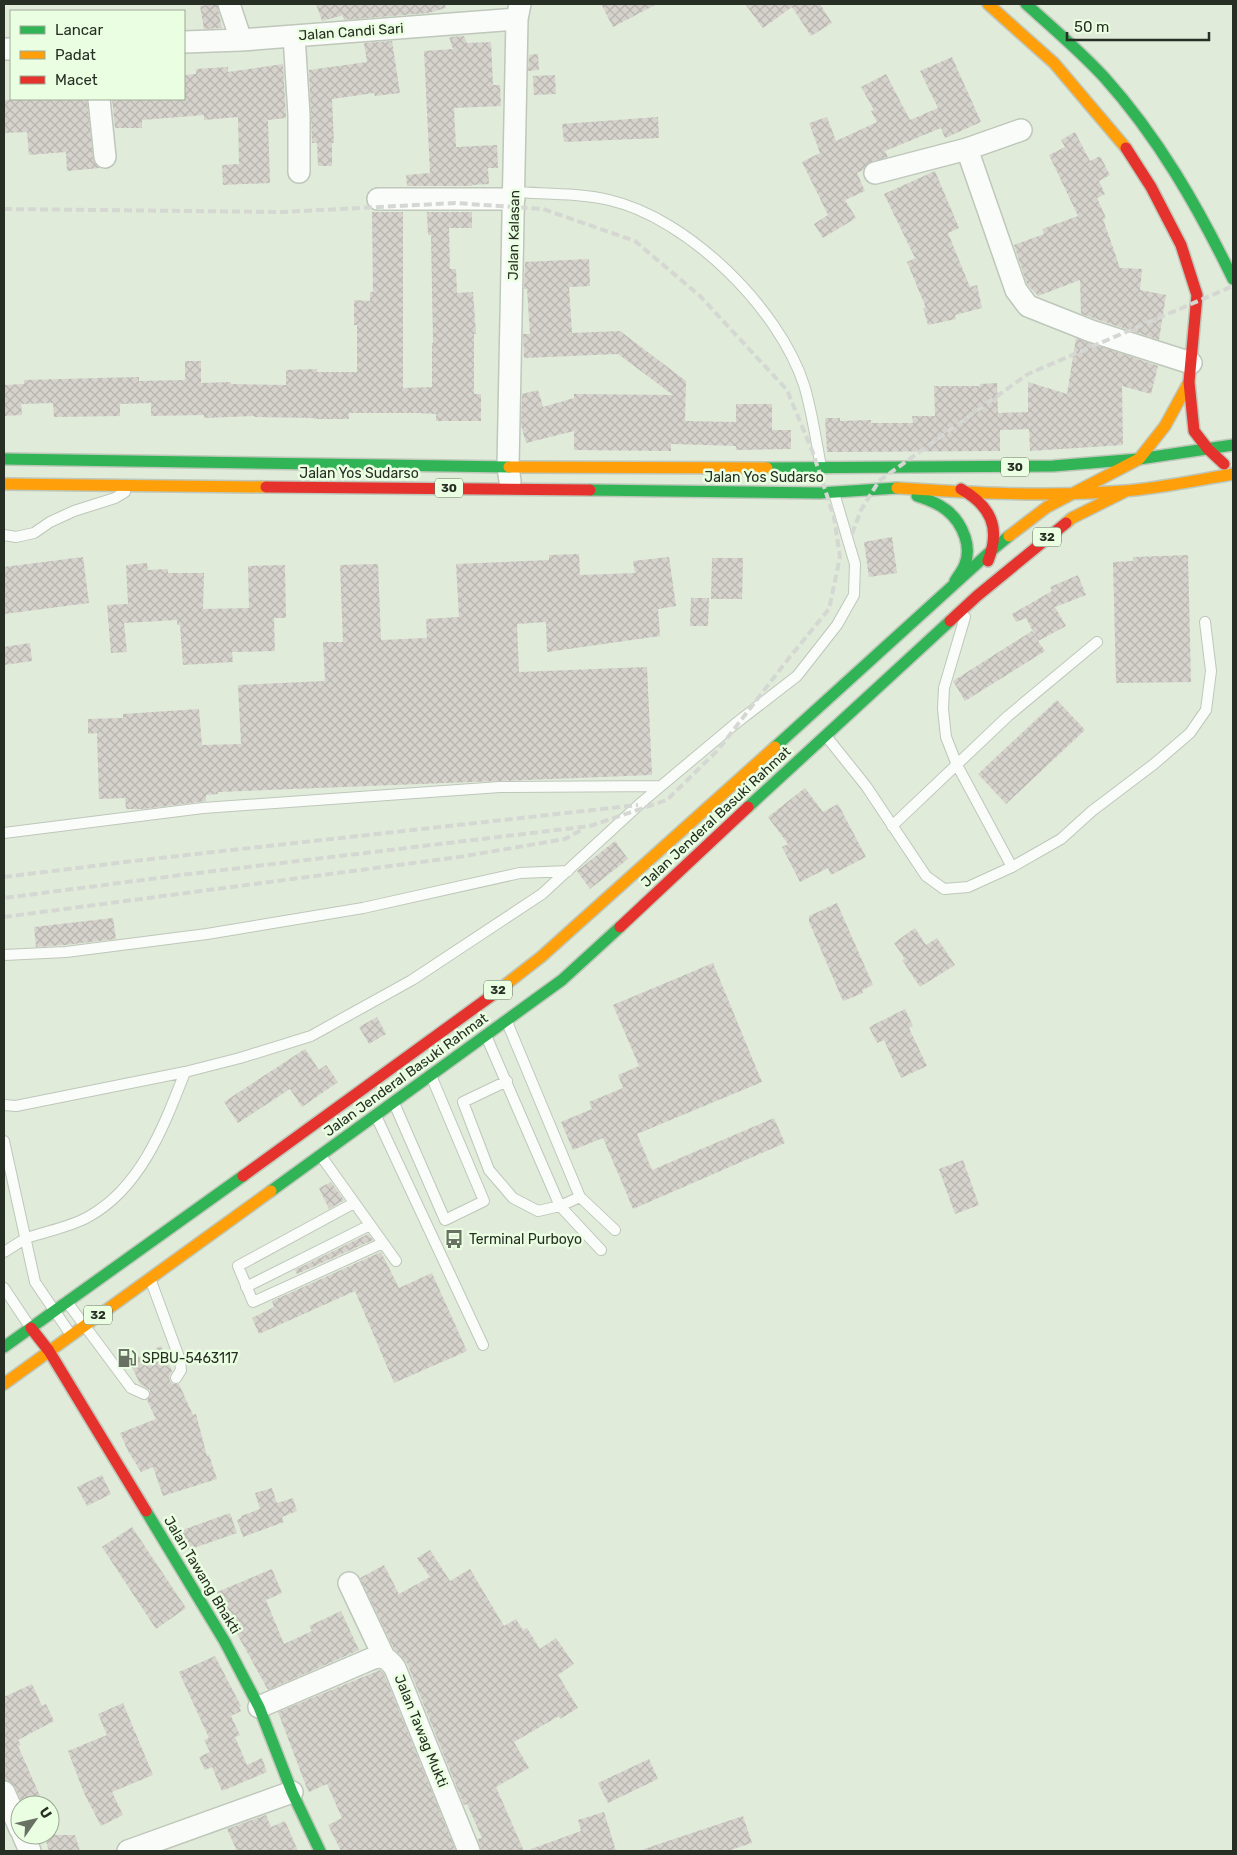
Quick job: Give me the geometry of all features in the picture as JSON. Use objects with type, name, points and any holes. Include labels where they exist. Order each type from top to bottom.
[{"type":"main road","points":[[988,4],[1054,63],[1124,144],[1151,187],[1181,245],[1197,295],[1190,372],[1194,431],[1220,461],[1233,469]]},
{"type":"main road","points":[[1026,4],[1104,77],[1157,142],[1218,246],[1233,278]]},
{"type":"main road","points":[[1139,459],[1165,426],[1190,372]]},
{"type":"main road","name":"32","points":[[953,585],[992,550],[1047,507],[1139,459],[1233,445]]},
{"type":"main road","name":"Jalan Yos Sudarso","points":[[4,459],[508,467],[828,480],[894,488]]},
{"type":"main road","name":"30","points":[[890,468],[1053,466],[1139,459]]},
{"type":"main road","name":"Jalan Yos Sudarso","points":[[4,484],[511,489],[828,480],[890,468]]},
{"type":"main road","name":"30","points":[[890,468],[948,482],[970,493],[982,504],[990,518],[995,537],[984,573],[973,599]]},
{"type":"main road","name":"32","points":[[973,599],[1072,518],[1126,491],[1233,474]]},
{"type":"main road","name":"30","points":[[894,488],[970,493],[1070,494],[1126,491]]},
{"type":"main road","name":"30","points":[[894,488],[934,501],[949,510],[962,524],[967,544],[965,563],[953,585]]},
{"type":"main road","name":"Jalan Jenderal Basuki Rahmat","points":[[4,1384],[320,1155],[347,1119],[376,1116],[562,980],[817,727],[953,585]]},
{"type":"main road","name":"Jalan Jenderal Basuki Rahmat","points":[[4,1347],[66,1302],[347,1119],[459,1020],[541,957],[973,599]]},
{"type":"main road","name":"Jalan Tawang Bhakti","points":[[31,1328],[49,1351],[225,1642],[259,1707],[292,1792],[320,1851]]},
{"type":"street","points":[[229,4],[242,40]]},
{"type":"street","name":"Jalan Candi Sari","points":[[185,42],[294,36],[518,12]]},
{"type":"street","name":"Jalan Kalasan","points":[[511,489],[508,467],[518,12]]},
{"type":"street","points":[[294,36],[299,172]]},
{"type":"street","points":[[99,100],[105,157]]},
{"type":"street","points":[[875,172],[967,149],[1020,130]]},
{"type":"street","points":[[967,149],[1016,290],[1028,306],[1190,372]]},
{"type":"street","points":[[378,199],[514,196]]},
{"type":"street","name":"Jalan Tawag Mukti","points":[[350,1583],[384,1657],[390,1660],[395,1668],[469,1851]]},
{"type":"street","points":[[259,1707],[371,1659],[384,1657]]},
{"type":"street","points":[[4,1792],[10,1806]]},
{"type":"street","points":[[128,1851],[292,1792]]},
{"type":"lane","points":[[4,1105],[16,1106],[185,1072],[240,1058],[311,1036],[412,980],[542,894],[661,786],[735,724],[797,676],[837,625],[854,595],[855,564],[828,480],[804,386],[783,341],[745,288],[719,263],[690,240],[664,222],[637,208],[608,199],[514,196]]},
{"type":"lane","points":[[4,535],[16,536],[34,533],[50,522],[74,511],[115,498],[135,486]]},
{"type":"lane","points":[[973,599],[954,650],[944,688],[943,702],[946,737],[957,765],[1012,868]]},
{"type":"lane","points":[[817,727],[866,786],[926,876],[944,888],[968,887],[1012,868],[1061,839],[1092,811],[1154,764],[1190,733],[1206,710],[1211,671],[1205,622]]},
{"type":"lane","points":[[892,826],[1008,716],[1097,642]]},
{"type":"lane","points":[[4,833],[203,808],[500,787],[661,786]]},
{"type":"lane","points":[[4,955],[66,952],[207,934],[363,908],[520,873],[568,871]]},
{"type":"lane","points":[[506,1021],[580,1197],[615,1230]]},
{"type":"lane","points":[[486,1036],[560,1206],[601,1250]]},
{"type":"lane","points":[[4,1252],[24,1239],[88,1217],[116,1196],[130,1182],[167,1119],[185,1072]]},
{"type":"lane","points":[[394,1102],[445,1220],[484,1201],[432,1076]]},
{"type":"lane","points":[[506,1081],[463,1102],[489,1170],[514,1198],[538,1211],[560,1206],[580,1197]]},
{"type":"lane","points":[[376,1116],[484,1346]]},
{"type":"lane","points":[[4,1141],[24,1239],[35,1282],[71,1335]]},
{"type":"lane","points":[[320,1155],[396,1261]]},
{"type":"lane","points":[[354,1203],[238,1266],[253,1302],[383,1243]]},
{"type":"lane","points":[[246,1287],[370,1225]]},
{"type":"lane","points":[[149,1278],[180,1360],[181,1370],[176,1378]]},
{"type":"lane","points":[[4,1288],[31,1328]]},
{"type":"lane","points":[[66,1302],[131,1388],[144,1394]]},
{"type":"building","points":[[217,4],[222,28],[204,29],[200,6]]},
{"type":"building","points":[[316,4],[445,4],[446,8],[428,13],[344,20],[343,15],[322,21]]},
{"type":"building","points":[[601,4],[657,4],[613,27]]},
{"type":"building","points":[[745,4],[820,4],[832,23],[811,36],[792,7],[763,28]]},
{"type":"building","points":[[464,36],[467,43],[491,42],[493,85],[500,85],[501,106],[454,108],[456,147],[497,145],[498,168],[488,168],[489,184],[472,186],[407,186],[406,175],[430,173],[424,51],[453,49],[449,37]]},
{"type":"building","points":[[392,41],[400,93],[375,96],[374,93],[332,99],[334,143],[332,143],[332,166],[318,166],[317,143],[312,143],[309,70],[367,62],[364,43]]},
{"type":"building","points":[[538,54],[539,70],[528,71],[529,55]]},
{"type":"building","points":[[952,57],[981,122],[945,138],[941,128],[885,151],[888,157],[867,164],[863,170],[857,173],[865,191],[845,200],[856,218],[823,238],[814,224],[828,215],[802,162],[820,153],[809,123],[827,117],[836,141],[877,122],[871,111],[874,110],[861,87],[886,74],[910,120],[938,108],[920,71]]},
{"type":"building","points":[[283,64],[286,118],[268,120],[270,183],[223,185],[222,165],[239,164],[238,117],[204,120],[204,115],[142,120],[142,128],[115,128],[112,100],[185,100],[185,75],[196,74],[196,69],[228,67],[228,72]]},
{"type":"building","points":[[555,75],[556,94],[534,95],[533,76]]},
{"type":"building","points":[[4,100],[87,100],[93,158],[95,164],[100,168],[67,171],[66,152],[29,155],[27,132],[4,133]]},
{"type":"building","points":[[658,117],[659,138],[564,142],[562,124]]},
{"type":"building","points":[[1075,132],[1090,161],[1100,156],[1110,175],[1099,181],[1105,194],[1097,198],[1106,218],[1103,219],[1120,268],[1142,269],[1140,290],[1166,295],[1159,340],[1081,314],[1080,280],[1038,296],[1027,284],[1014,245],[1044,234],[1042,229],[1078,216],[1049,155],[1065,147],[1061,140]]},
{"type":"building","points":[[935,171],[959,228],[948,233],[970,287],[977,285],[982,308],[955,315],[956,319],[928,325],[923,308],[926,308],[907,262],[915,258],[884,194]]},
{"type":"building","points":[[372,212],[403,212],[403,388],[432,387],[431,235],[428,235],[427,212],[472,212],[472,228],[449,228],[450,269],[456,269],[457,293],[473,292],[476,334],[474,334],[474,394],[481,394],[481,421],[436,421],[436,414],[416,413],[349,413],[349,419],[254,416],[204,418],[204,415],[151,416],[151,403],[120,404],[120,416],[54,417],[53,403],[21,404],[22,415],[4,416],[4,385],[24,384],[24,380],[139,377],[139,381],[185,380],[185,361],[201,361],[201,383],[231,382],[231,384],[286,385],[286,370],[317,369],[317,372],[357,372],[357,325],[354,325],[354,300],[370,301],[370,292],[373,292]]},
{"type":"building","points":[[589,259],[590,286],[569,287],[572,333],[620,331],[686,381],[685,421],[736,422],[736,404],[772,404],[772,430],[791,430],[791,449],[736,450],[736,446],[671,444],[671,451],[574,450],[574,431],[526,443],[521,425],[522,394],[538,390],[543,407],[574,398],[574,394],[673,395],[618,354],[524,358],[523,334],[530,334],[527,289],[524,289],[525,262]]},
{"type":"building","points":[[1076,338],[1158,366],[1151,394],[1122,386],[1123,445],[1030,451],[1029,429],[1000,430],[1000,451],[827,452],[825,418],[840,418],[840,421],[871,420],[871,423],[913,423],[912,416],[935,416],[934,386],[980,386],[980,384],[997,383],[998,413],[1028,412],[1028,382],[1067,394]]},
{"type":"building","points":[[892,537],[897,573],[869,577],[864,542]]},
{"type":"building","points":[[579,554],[580,575],[635,573],[633,561],[669,557],[676,606],[658,609],[660,636],[547,652],[546,622],[517,624],[519,672],[647,667],[652,775],[218,792],[218,794],[206,795],[206,801],[144,809],[126,809],[125,798],[99,799],[97,733],[88,734],[88,719],[123,718],[123,714],[199,709],[202,745],[241,744],[238,685],[325,681],[323,642],[343,642],[340,565],[378,564],[381,640],[427,638],[426,619],[459,617],[456,564],[549,560],[549,555]]},
{"type":"building","points":[[1188,555],[1191,682],[1116,683],[1113,562],[1133,561],[1133,557]]},
{"type":"building","points":[[83,557],[89,603],[4,614],[4,567]]},
{"type":"building","points":[[712,558],[743,558],[742,599],[711,599]]},
{"type":"building","points":[[147,563],[148,570],[168,569],[168,573],[204,573],[203,609],[249,608],[248,566],[285,565],[286,618],[274,618],[275,651],[232,652],[233,662],[183,665],[180,625],[177,625],[177,620],[124,623],[127,652],[111,653],[107,605],[128,604],[126,565]]},
{"type":"building","points":[[1078,575],[1086,595],[1055,607],[1066,626],[1038,641],[1026,618],[1016,622],[1012,614],[1052,591],[1050,587]]},
{"type":"building","points":[[691,598],[709,598],[708,626],[690,626]]},
{"type":"building","points":[[1032,631],[1045,651],[965,701],[953,681]]},
{"type":"building","points":[[30,643],[32,661],[4,665],[4,647]]},
{"type":"building","points":[[1057,700],[1085,730],[1006,804],[978,774]]},
{"type":"building","points":[[805,788],[823,812],[838,804],[866,857],[831,875],[828,868],[800,882],[782,847],[788,844],[768,817]]},
{"type":"building","points":[[615,841],[628,859],[590,889],[577,871]]},
{"type":"building","points":[[837,903],[873,985],[862,990],[863,993],[843,1001],[809,922],[809,916]]},
{"type":"building","points":[[113,918],[116,939],[36,947],[34,927]]},
{"type":"building","points":[[915,928],[926,945],[937,938],[955,965],[920,987],[902,960],[905,959],[894,943]]},
{"type":"building","points":[[713,963],[762,1082],[637,1134],[652,1170],[774,1118],[785,1143],[633,1209],[603,1138],[573,1150],[561,1122],[592,1109],[589,1102],[623,1088],[618,1075],[639,1066],[613,1005]]},
{"type":"building","points":[[905,1009],[913,1026],[909,1028],[927,1066],[901,1078],[884,1040],[877,1043],[869,1027]]},
{"type":"building","points":[[377,1017],[386,1034],[369,1044],[359,1027]]},
{"type":"building","points":[[305,1049],[319,1070],[326,1065],[338,1082],[302,1107],[290,1089],[238,1123],[224,1102]]},
{"type":"building","points":[[963,1160],[979,1205],[955,1214],[939,1169]]},
{"type":"building","points":[[331,1182],[344,1200],[329,1209],[319,1188]]},
{"type":"building","points":[[368,1234],[373,1240],[297,1274],[295,1270]]},
{"type":"building","points":[[381,1252],[399,1288],[432,1273],[467,1351],[394,1383],[355,1291],[259,1334],[252,1318],[274,1307],[272,1301]]},
{"type":"building","points":[[161,1346],[172,1371],[169,1377],[170,1381],[173,1384],[179,1384],[193,1415],[196,1414],[207,1456],[209,1455],[217,1479],[163,1496],[153,1467],[141,1472],[120,1433],[156,1419],[147,1400],[150,1396],[150,1390],[140,1384],[129,1361]]},
{"type":"building","points":[[102,1475],[111,1494],[87,1506],[77,1487]]},
{"type":"building","points":[[272,1488],[277,1503],[293,1498],[297,1511],[282,1517],[284,1522],[243,1537],[237,1520],[241,1516],[260,1509],[255,1493]]},
{"type":"building","points":[[230,1513],[237,1533],[188,1550],[177,1532]]},
{"type":"building","points":[[132,1527],[186,1608],[156,1629],[102,1547]]},
{"type":"building","points":[[430,1550],[450,1581],[470,1569],[504,1626],[516,1619],[523,1630],[527,1628],[540,1649],[556,1638],[574,1664],[558,1675],[578,1708],[560,1719],[559,1716],[514,1742],[529,1768],[496,1787],[524,1851],[481,1851],[478,1839],[482,1838],[467,1804],[464,1805],[407,1663],[394,1649],[360,1578],[384,1565],[399,1594],[430,1577],[417,1558]]},
{"type":"building","points":[[272,1569],[282,1593],[266,1600],[284,1644],[312,1631],[309,1626],[341,1611],[359,1650],[268,1690],[226,1614],[217,1592]]},
{"type":"building","points":[[215,1656],[241,1706],[239,1707],[241,1711],[231,1716],[240,1735],[235,1737],[247,1765],[262,1758],[267,1772],[222,1791],[212,1767],[205,1770],[199,1757],[210,1752],[204,1740],[209,1738],[179,1672]]},
{"type":"building","points":[[380,1670],[384,1674],[456,1851],[341,1851],[328,1825],[342,1818],[327,1784],[309,1792],[306,1786],[278,1712]]},
{"type":"building","points":[[32,1684],[42,1706],[46,1704],[54,1721],[18,1740],[21,1745],[18,1746],[40,1795],[19,1795],[11,1782],[4,1780],[4,1697]]},
{"type":"building","points":[[123,1703],[153,1775],[112,1792],[123,1815],[101,1826],[84,1793],[68,1751],[107,1735],[98,1714]]},
{"type":"building","points":[[649,1759],[658,1779],[608,1803],[598,1783]]},
{"type":"building","points":[[604,1812],[616,1851],[532,1851],[531,1849],[581,1831],[578,1820]]},
{"type":"building","points":[[266,1815],[271,1827],[285,1821],[298,1851],[237,1851],[227,1829]]},
{"type":"building","points":[[743,1816],[752,1843],[727,1851],[644,1851],[644,1849]]},
{"type":"building","points":[[60,1835],[75,1835],[80,1851],[49,1851],[47,1845],[60,1845]]},
{"type":"railway","points":[[4,209],[283,212],[455,203],[543,209],[635,241],[700,296],[787,390],[813,453],[834,517],[840,557],[829,609],[718,750],[667,800],[590,826],[4,898]]},
{"type":"railway","points":[[852,534],[861,510],[879,481],[1028,374],[1233,286]]},
{"type":"railway","points":[[4,877],[638,805]]},
{"type":"railway","points":[[4,917],[459,857],[565,839],[583,829]]},
{"type":"traffic: fast","points":[[1026,4],[1095,67],[1124,100],[1176,173],[1206,225],[1233,279]]},
{"type":"traffic: fast","points":[[767,468],[1053,466],[1139,459],[1233,445]]},
{"type":"traffic: fast","points":[[4,459],[509,467]]},
{"type":"traffic: fast","points":[[590,490],[820,493],[897,488]]},
{"type":"traffic: fast","points":[[917,496],[947,510],[962,529],[967,544],[967,558],[955,581]]},
{"type":"traffic: fast","points":[[775,747],[1009,536]]},
{"type":"traffic: fast","points":[[748,807],[950,621]]},
{"type":"traffic: fast","points":[[271,1191],[562,980],[620,927]]},
{"type":"traffic: fast","points":[[4,1347],[243,1176]]},
{"type":"traffic: fast","points":[[146,1511],[225,1642],[259,1707],[292,1792],[320,1851]]},
{"type":"traffic: slow","points":[[988,4],[1054,63],[1126,148]]},
{"type":"traffic: slow","points":[[1009,536],[1047,507],[1139,459],[1165,426],[1189,382]]},
{"type":"traffic: slow","points":[[509,467],[767,468]]},
{"type":"traffic: slow","points":[[897,488],[1010,494],[1096,493],[1152,488],[1233,474]]},
{"type":"traffic: slow","points":[[4,484],[266,487]]},
{"type":"traffic: slow","points":[[1066,523],[1072,518],[1126,491]]},
{"type":"traffic: slow","points":[[491,996],[541,957],[775,747]]},
{"type":"traffic: slow","points":[[4,1384],[271,1191]]},
{"type":"traffic: jam","points":[[1126,148],[1151,187],[1181,245],[1197,295],[1189,382],[1194,431],[1208,449],[1224,464]]},
{"type":"traffic: jam","points":[[266,487],[590,490]]},
{"type":"traffic: jam","points":[[961,489],[980,503],[991,519],[993,538],[988,561]]},
{"type":"traffic: jam","points":[[950,621],[977,596],[1066,523]]},
{"type":"traffic: jam","points":[[620,927],[748,807]]},
{"type":"traffic: jam","points":[[243,1176],[491,996]]},
{"type":"traffic: jam","points":[[31,1328],[49,1351],[146,1511]]},
{"type":"place","name":"Terminal Purboyo","points":[[454,1239]]},
{"type":"place","name":"SPBU-5463117","points":[[127,1358]]}]
